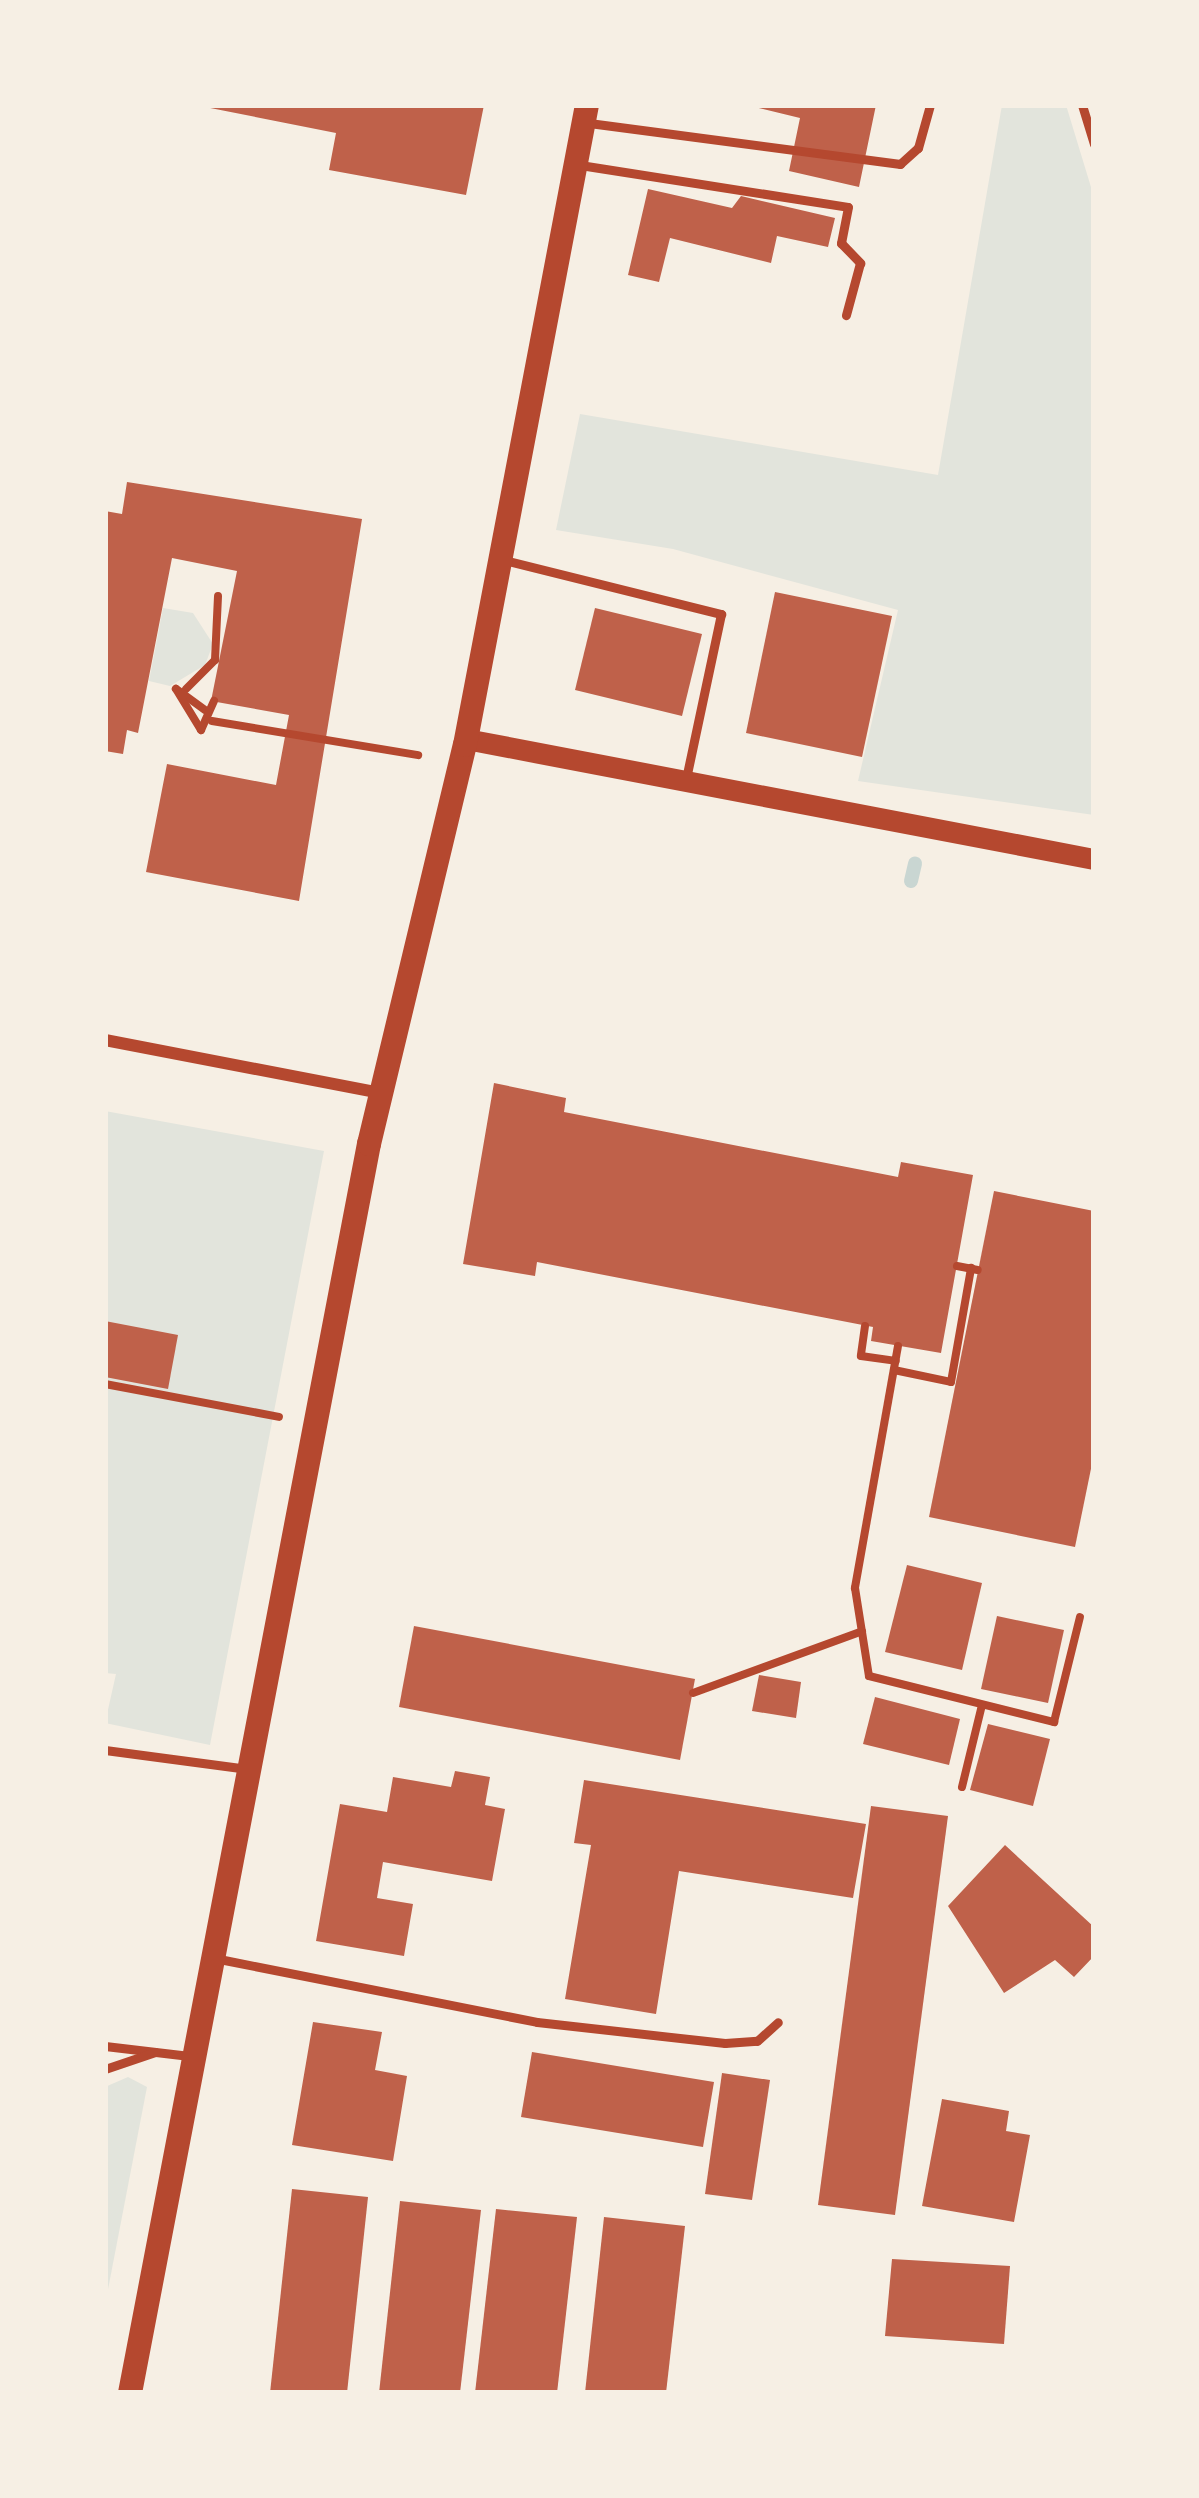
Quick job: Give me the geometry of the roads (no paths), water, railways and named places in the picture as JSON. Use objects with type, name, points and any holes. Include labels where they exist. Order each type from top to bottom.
[{"type":"main road","points":[[130,2393],[254,1769],[380,1093],[466,739],[585,114]]},
{"type":"street","points":[[466,739],[1094,859]]},
{"type":"street","points":[[105,1040],[380,1093]]},
{"type":"lane","points":[[585,114],[900,164],[930,105]]},
{"type":"lane","points":[[1082,105],[1094,144]]},
{"type":"lane","points":[[576,164],[848,207],[841,243],[860,263],[846,315]]},
{"type":"lane","points":[[498,559],[721,614],[685,783]]},
{"type":"lane","points":[[105,1750],[254,1769]]},
{"type":"lane","points":[[214,1958],[654,2035],[757,2041],[778,2022]]},
{"type":"lane","points":[[105,2046],[195,2057]]},
{"type":"lane","points":[[105,2068],[160,2050]]},
{"type":"waterway","points":[[911,881],[915,863]]}]
